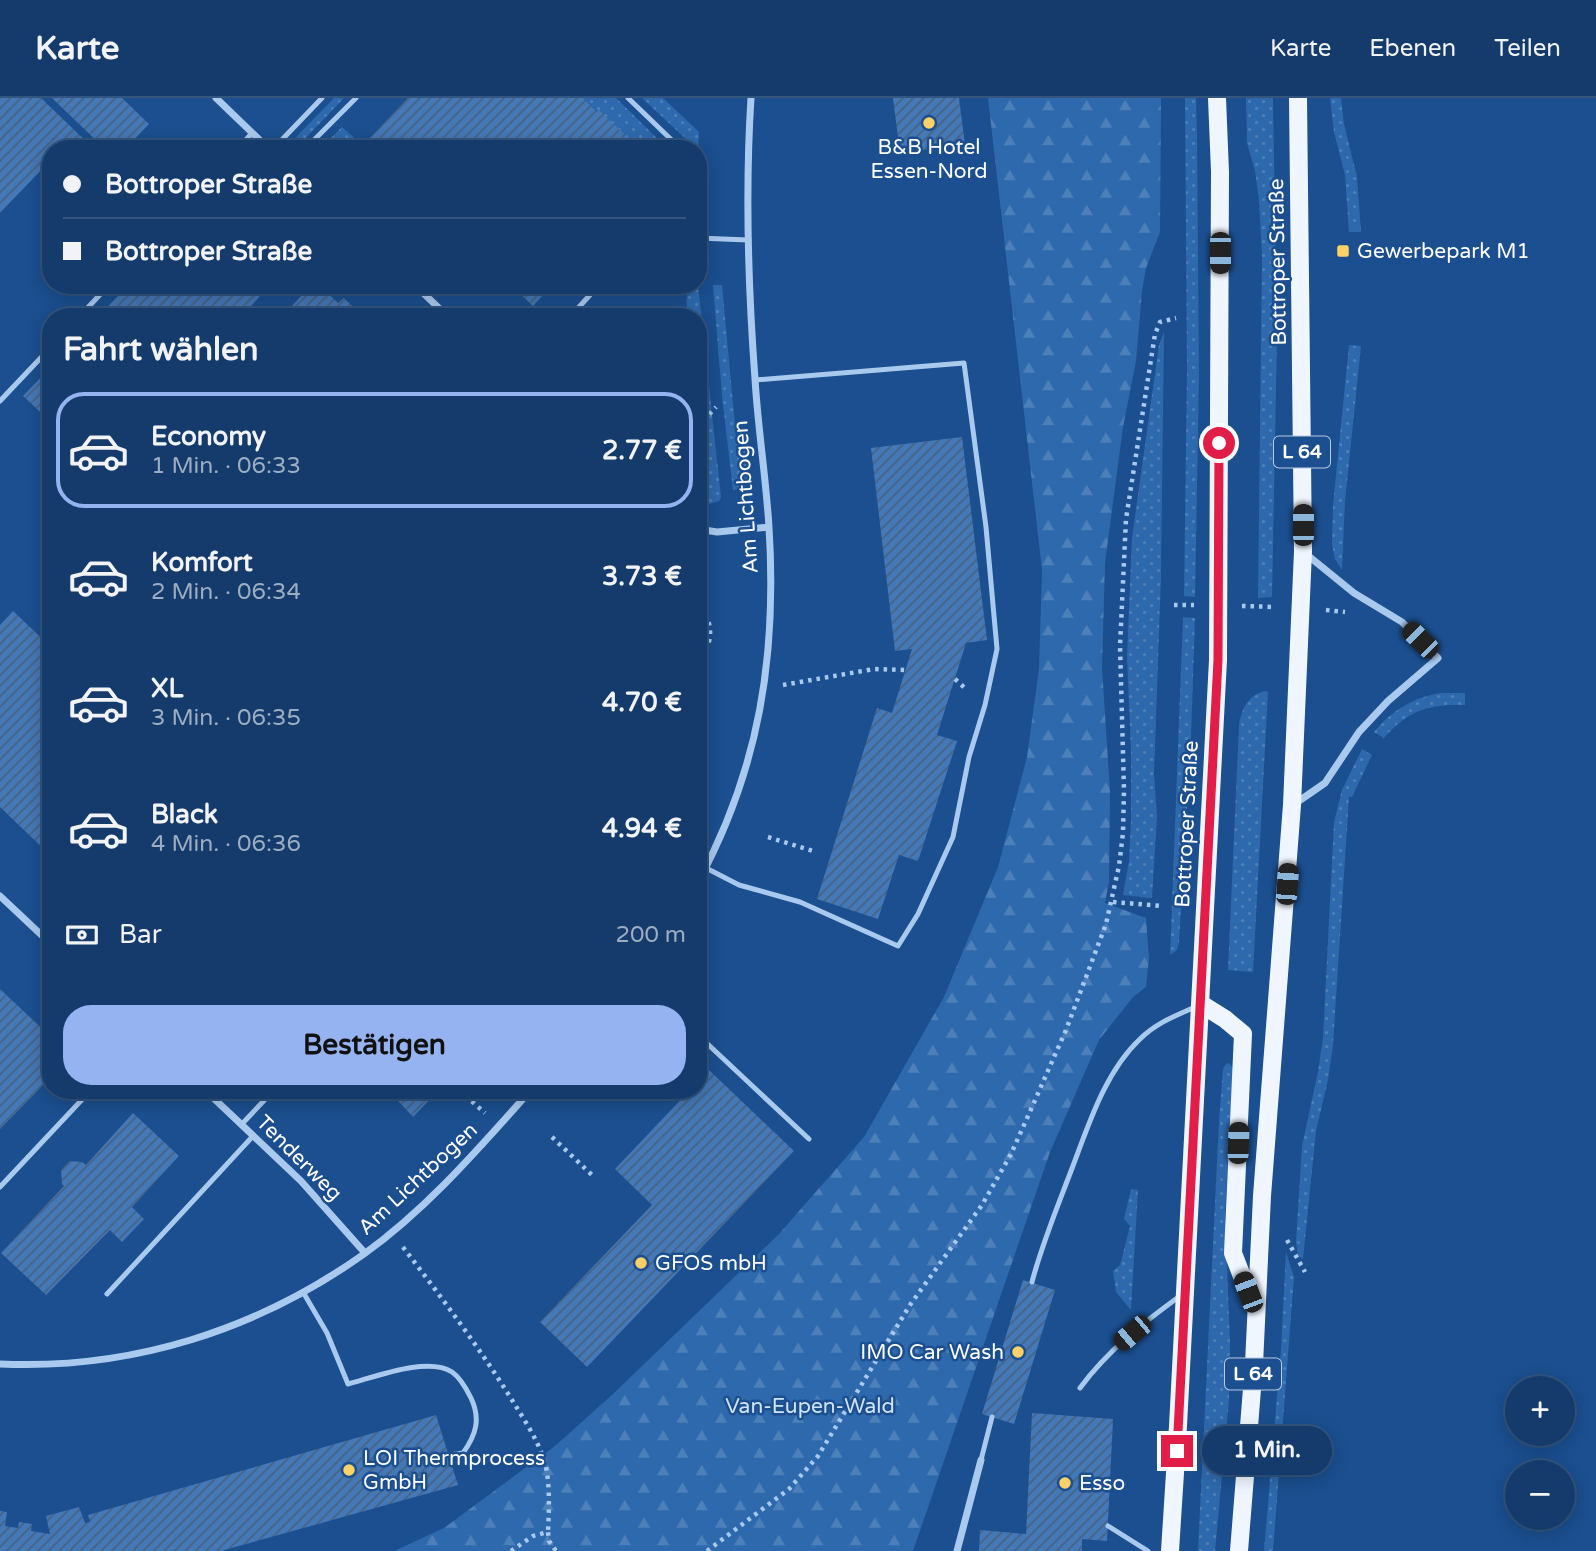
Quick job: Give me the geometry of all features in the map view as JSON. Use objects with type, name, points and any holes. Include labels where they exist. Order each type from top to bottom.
[{"type":"main road","name":"Bottroper Straße","points":[[1170,1551],[1218,660],[1220,172],[1217,98]]},
{"type":"main road","name":"Bottroper Straße","points":[[1239,1551],[1262,1196],[1292,805],[1303,551],[1298,98]]},
{"type":"main road","points":[[1201,1004],[1243,1034],[1233,1253],[1256,1311]]},
{"type":"street","points":[[216,98],[261,140]]},
{"type":"street","name":"Am Lichtbogen","points":[[707,866],[734,802],[760,717],[772,618],[769,527],[755,380],[748,240],[751,98]]},
{"type":"street","points":[[424,294],[437,308]]},
{"type":"street","points":[[707,530],[717,532],[769,527]]},
{"type":"street","points":[[1292,805],[1325,783],[1359,732],[1388,701],[1438,658],[1402,622],[1354,593],[1303,551]]},
{"type":"street","points":[[0,896],[42,936]]},
{"type":"street","name":"Tenderweg","points":[[214,1099],[301,1181],[365,1253]]},
{"type":"street","name":"Am Lichtbogen","points":[[0,1364],[43,1366],[98,1362],[209,1335],[269,1311],[365,1253],[392,1232],[458,1171],[523,1099]]},
{"type":"street","points":[[957,1551],[981,1460]]},
{"type":"lane","points":[[280,140],[322,98]]},
{"type":"lane","points":[[314,140],[356,98]]},
{"type":"lane","points":[[628,98],[672,140]]},
{"type":"lane","points":[[246,140],[253,133]]},
{"type":"lane","points":[[707,238],[748,240]]},
{"type":"lane","points":[[87,308],[101,294]]},
{"type":"lane","points":[[578,308],[591,294]]},
{"type":"lane","points":[[0,401],[42,357]]},
{"type":"lane","points":[[707,869],[739,885],[800,902],[898,946],[918,914],[953,837],[969,757],[985,705],[997,649],[986,527],[964,363],[755,380]]},
{"type":"lane","points":[[1032,1282],[1061,1194],[1093,1115],[1119,1064],[1139,1039],[1158,1023],[1201,1004]]},
{"type":"lane","points":[[707,1043],[809,1139]]},
{"type":"lane","points":[[0,1187],[83,1099]]},
{"type":"lane","points":[[241,1125],[266,1099]]},
{"type":"lane","points":[[107,1294],[253,1136]]},
{"type":"lane","points":[[303,1292],[327,1333],[348,1384],[418,1366],[437,1366],[453,1373],[465,1387],[478,1419],[473,1439],[463,1453],[449,1455]]},
{"type":"lane","points":[[1080,1388],[1120,1342],[1186,1292]]},
{"type":"lane","points":[[981,1460],[992,1417]]},
{"type":"lane","points":[[1108,1526],[1148,1551]]},
{"type":"path","points":[[707,1551],[789,1489],[818,1456],[904,1314],[982,1205],[1011,1154],[1066,1030],[1112,902],[1122,851],[1124,815],[1120,646],[1126,519],[1155,334],[1160,322],[1176,318]]},
{"type":"path","points":[[707,417],[716,407]]},
{"type":"path","points":[[1174,605],[1347,612]]},
{"type":"path","points":[[707,617],[711,635],[707,647]]},
{"type":"path","points":[[765,688],[874,669],[906,670]]},
{"type":"path","points":[[768,837],[816,852]]},
{"type":"path","points":[[1112,902],[1163,906]]},
{"type":"path","points":[[552,1138],[592,1175]]},
{"type":"path","points":[[392,1232],[442,1296],[494,1373],[538,1446],[548,1486],[549,1541],[556,1551]]},
{"type":"path","points":[[511,1551],[533,1536],[548,1532]]},
{"type":"green space","points":[[334,98],[344,98],[304,140],[296,137]]},
{"type":"green space","points":[[583,98],[616,98],[659,140],[625,140]]},
{"type":"green space","points":[[642,98],[663,98],[699,132],[699,140],[687,140]]},
{"type":"green space","name":"Van-Eupen-Wald","points":[[988,98],[1161,98],[1160,232],[1146,268],[1136,361],[1123,427],[1105,563],[1102,668],[1110,792],[1109,881],[1105,903],[1146,918],[1149,958],[1146,987],[1133,997],[1099,1040],[1050,1152],[913,1551],[394,1551],[444,1528],[555,1446],[613,1394],[779,1234],[864,1137],[944,997],[998,867],[1027,757],[1039,669],[1042,570]]},
{"type":"green space","points":[[1185,98],[1196,98],[1197,135],[1199,376],[1195,597],[1184,596],[1187,371]]},
{"type":"green space","points":[[1246,98],[1273,98],[1277,336],[1272,597],[1258,598],[1262,255],[1255,171],[1247,143]]},
{"type":"green space","points":[[1330,98],[1341,98],[1344,124],[1357,177],[1361,232],[1349,232],[1345,175],[1334,132]]},
{"type":"green space","points":[[342,127],[357,140],[330,140]]},
{"type":"green space","points":[[713,285],[722,285],[736,436],[739,439],[746,438],[748,476],[745,489],[733,490]]},
{"type":"green space","points":[[699,294],[700,308],[687,308],[687,296]]},
{"type":"green space","points":[[1164,332],[1161,575],[1154,775],[1157,816],[1152,898],[1149,898],[1123,895],[1129,861],[1131,820],[1127,656],[1132,538],[1159,345]]},
{"type":"green space","points":[[1349,345],[1361,346],[1345,501],[1342,570],[1335,559],[1332,544],[1333,505]]},
{"type":"green space","points":[[707,368],[721,497],[719,501],[709,504]]},
{"type":"green space","points":[[1183,617],[1195,618],[1191,737],[1179,942],[1177,950],[1170,955]]},
{"type":"green space","points":[[1265,691],[1268,692],[1253,972],[1228,970],[1239,725],[1247,703]]},
{"type":"green space","points":[[1441,693],[1465,693],[1465,705],[1441,706],[1420,711],[1402,721],[1384,738],[1374,732],[1404,706]]},
{"type":"green space","points":[[1362,749],[1372,755],[1352,797],[1349,797],[1333,1045],[1316,1131],[1303,1259],[1298,1255],[1296,1242],[1302,1146],[1323,1038],[1334,822],[1342,790]]},
{"type":"green space","points":[[1229,1063],[1233,1068],[1225,1216],[1230,1342],[1229,1400],[1215,1551],[1198,1551],[1219,1121],[1223,1069]]},
{"type":"green space","points":[[1131,1189],[1138,1190],[1131,1310],[1116,1292],[1113,1271],[1120,1265],[1130,1226],[1124,1219]]},
{"type":"green space","points":[[1286,1252],[1294,1277],[1273,1551],[1264,1551],[1281,1349]]},
{"type":"building","points":[[0,98],[41,98],[85,140],[42,140],[42,169],[0,213]]},
{"type":"building","points":[[52,98],[122,98],[149,124],[134,140],[96,140]]},
{"type":"building","points":[[408,98],[583,98],[631,140],[368,140]]},
{"type":"building","name":"B&B Hotel Essen-Nord","points":[[893,98],[959,98],[965,145],[900,153]]},
{"type":"building","points":[[120,294],[262,294],[249,308],[106,308]]},
{"type":"building","points":[[303,294],[328,294],[338,303],[344,298],[354,308],[290,308]]},
{"type":"building","points":[[520,294],[544,294],[533,306]]},
{"type":"building","points":[[42,376],[42,414],[23,396]]},
{"type":"building","points":[[962,437],[987,640],[966,643],[937,735],[957,741],[918,861],[899,855],[878,919],[817,899],[877,708],[892,713],[912,649],[895,651],[871,448]]},
{"type":"building","points":[[13,611],[42,638],[42,847],[0,807],[0,625]]},
{"type":"building","points":[[0,989],[42,1029],[42,1086],[0,1129]]},
{"type":"building","name":"GFOS mbH","points":[[709,1070],[794,1151],[587,1367],[540,1322],[652,1205],[615,1169],[681,1099],[707,1099]]},
{"type":"building","points":[[396,1099],[430,1099],[413,1117]]},
{"type":"building","points":[[133,1113],[179,1156],[132,1207],[144,1219],[122,1242],[110,1230],[46,1295],[1,1253],[64,1186],[61,1170],[70,1161],[86,1165]]},
{"type":"building","name":"IMO Car Wash","points":[[1023,1280],[1055,1290],[1014,1424],[982,1414]]},
{"type":"building","points":[[1032,1413],[1113,1419],[1107,1541],[1082,1539],[1082,1551],[979,1551],[980,1530],[1026,1534]]},
{"type":"building","name":"LOI Thermprocess GmbH","points":[[436,1415],[458,1485],[221,1551],[0,1551],[0,1511],[7,1512],[5,1526],[18,1528],[19,1522],[32,1524],[31,1531],[50,1534],[46,1516],[79,1507],[85,1523],[90,1522],[88,1515]]},
{"type":"place","name":"B&B Hotel Essen-Nord","points":[[929,123]]},
{"type":"place","name":"Gewerbepark M1","points":[[1343,251]]},
{"type":"place","name":"GFOS mbH","points":[[641,1263]]},
{"type":"place","name":"IMO Car Wash","points":[[1018,1352]]},
{"type":"place","name":"LOI Thermprocess GmbH","points":[[349,1470]]},
{"type":"place","name":"Esso","points":[[1065,1483]]},
{"type":"route","points":[[1177,1451],[1218,660],[1219,443]]}]
